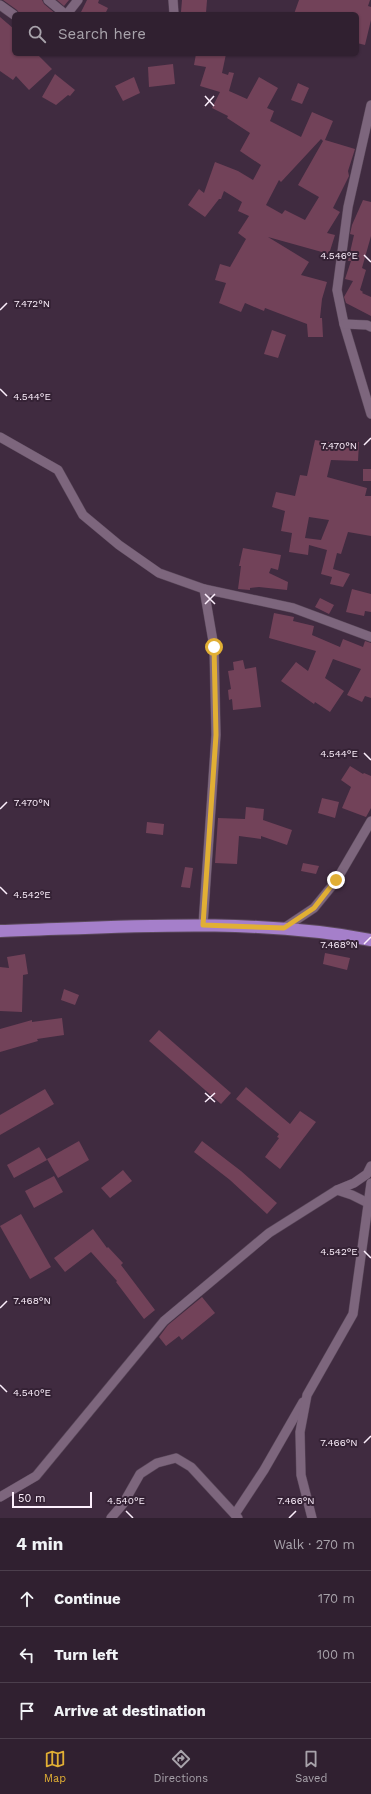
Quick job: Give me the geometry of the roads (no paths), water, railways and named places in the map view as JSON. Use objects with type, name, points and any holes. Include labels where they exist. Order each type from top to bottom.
[{"type":"main road","points":[[0,931],[203,925],[284,928],[334,933],[371,940]]},
{"type":"street","points":[[48,0],[63,12]]},
{"type":"street","points":[[68,12],[78,0]]},
{"type":"street","points":[[173,0],[174,12]]},
{"type":"street","points":[[0,5],[12,14]]},
{"type":"street","points":[[371,105],[348,207],[338,282],[344,324],[371,414]]},
{"type":"street","points":[[344,324],[367,325],[371,327]]},
{"type":"street","points":[[0,438],[58,470],[83,515],[119,545],[159,572],[204,589],[293,608],[371,637]]},
{"type":"street","points":[[203,925],[216,735],[214,647],[204,589]]},
{"type":"street","points":[[284,928],[314,908],[336,880],[371,822]]},
{"type":"street","points":[[0,1497],[36,1476],[164,1322],[269,1233],[337,1190],[354,1183],[368,1174],[371,1166]]},
{"type":"street","points":[[111,1518],[123,1504],[140,1474],[157,1463],[176,1458],[191,1467],[236,1516],[353,1314],[371,1183]]},
{"type":"street","points":[[337,1190],[368,1203]]},
{"type":"street","points":[[307,1395],[300,1432],[301,1475],[312,1518]]}]
